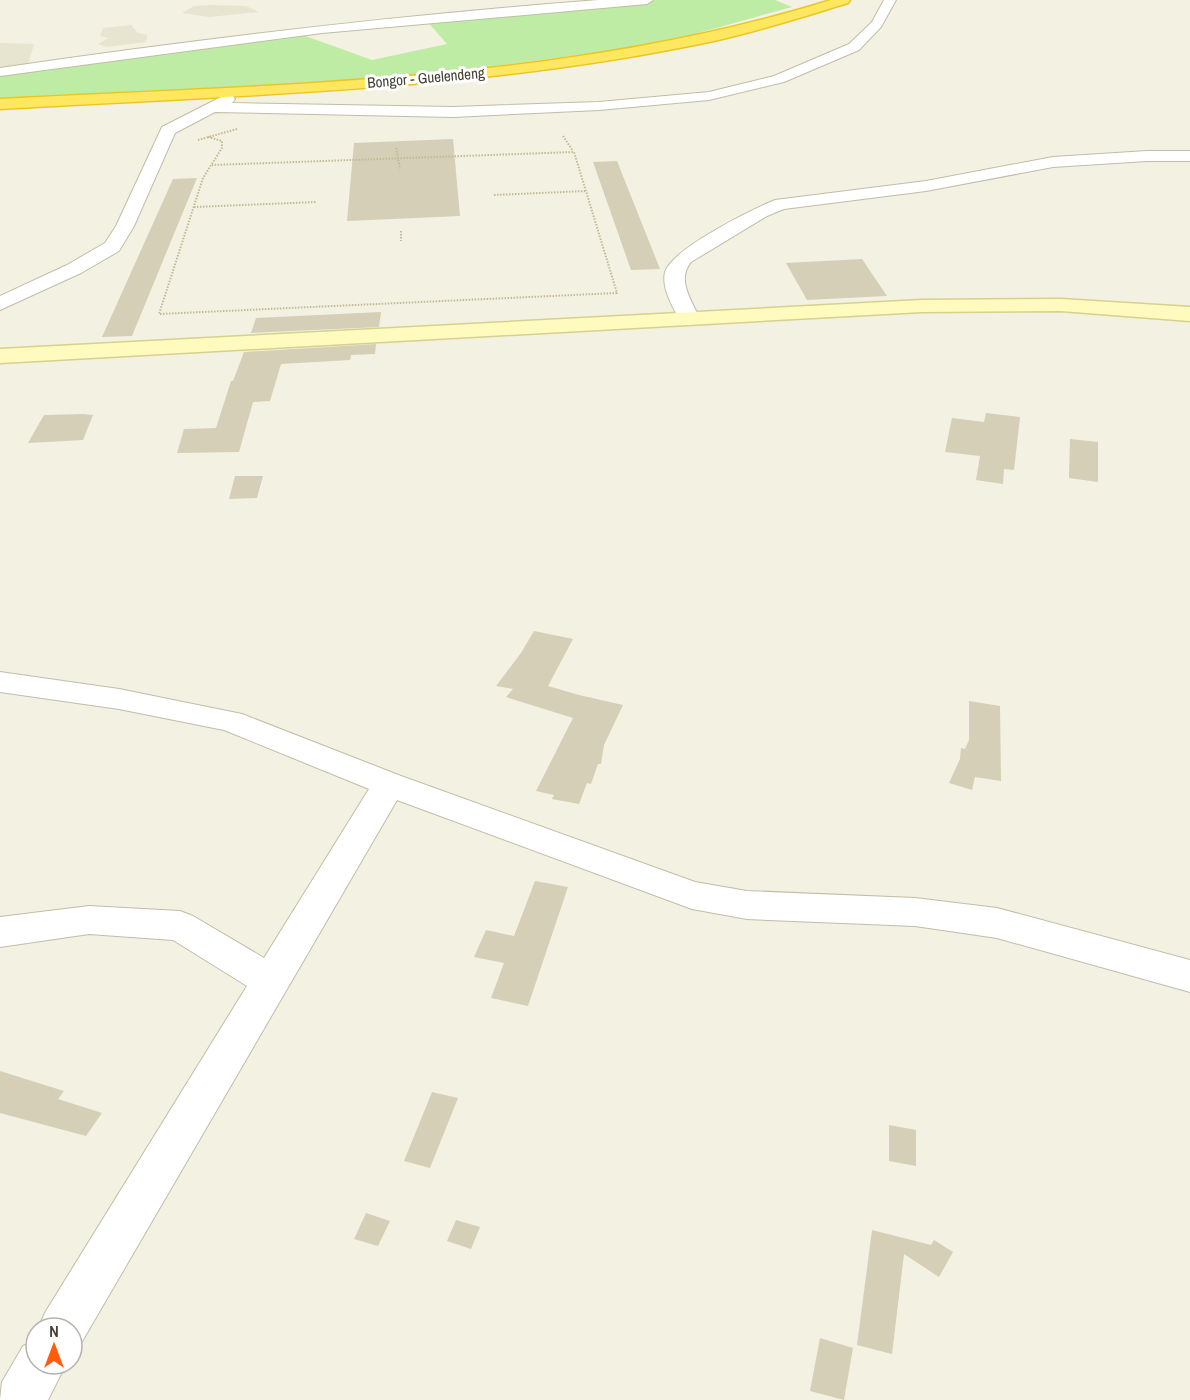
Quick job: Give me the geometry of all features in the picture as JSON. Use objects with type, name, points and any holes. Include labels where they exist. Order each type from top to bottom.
[{"type":"highway","name":"Bongor - Guelendeng","points":[[0,104],[341,85],[479,74],[622,54],[708,38],[845,0]]},
{"type":"street","points":[[0,72],[286,34],[646,0]]},
{"type":"street","points":[[211,107],[453,112],[599,106],[710,96],[779,79],[854,47],[877,24],[890,0]]},
{"type":"street","points":[[0,304],[74,268],[112,246],[125,226],[168,130],[227,99],[341,85]]},
{"type":"street","points":[[690,319],[673,280],[676,266],[684,258],[761,212],[781,204],[926,186],[1053,162],[1148,156],[1190,156]]},
{"type":"street","points":[[0,356],[922,306],[1061,305],[1190,314]]},
{"type":"street","points":[[0,682],[119,699],[231,721],[389,784],[692,895],[747,905],[915,912],[997,923],[1190,976]]},
{"type":"street","points":[[70,1316],[389,784]]},
{"type":"street","points":[[0,932],[89,920],[180,926],[270,981]]},
{"type":"street","points":[[20,1400],[34,1376]]},
{"type":"path","points":[[159,150],[243,127]]},
{"type":"path","points":[[208,137],[222,141],[222,148],[203,178],[159,314],[617,293],[574,152],[563,136]]},
{"type":"path","points":[[396,148],[400,169]]},
{"type":"path","points":[[212,165],[574,152]]},
{"type":"path","points":[[494,195],[586,191]]},
{"type":"path","points":[[194,207],[315,202]]},
{"type":"path","points":[[401,231],[401,241]]},
{"type":"shaded area","points":[[194,6],[246,6],[259,12],[209,17],[182,13]]},
{"type":"shaded area","points":[[131,25],[138,33],[147,35],[146,42],[107,47],[98,44],[109,38],[100,36],[103,28]]},
{"type":"shaded area","points":[[0,43],[34,44],[28,65],[0,70]]},
{"type":"green space","points":[[656,0],[775,0],[792,7],[691,35],[610,51],[456,71],[341,81],[0,100],[0,73],[297,33],[372,60],[447,44],[426,20]]},
{"type":"building","points":[[453,139],[460,216],[347,221],[354,143]]},
{"type":"building","points":[[617,161],[660,269],[631,270],[593,162]]},
{"type":"building","points":[[197,178],[132,336],[102,337],[173,179]]},
{"type":"building","points":[[862,259],[887,296],[807,300],[786,263]]},
{"type":"building","points":[[381,312],[379,327],[251,333],[256,318]]},
{"type":"building","points":[[376,344],[375,354],[351,355],[350,360],[281,364],[270,401],[253,402],[239,452],[177,453],[184,429],[216,428],[231,381],[233,381],[244,352]]},
{"type":"building","points":[[986,413],[1020,417],[1014,470],[1004,469],[1003,484],[976,480],[980,456],[945,452],[952,418],[984,422]]},
{"type":"building","points":[[44,415],[93,415],[83,440],[28,443]]},
{"type":"building","points":[[1070,439],[1098,442],[1098,482],[1069,478]]},
{"type":"building","points":[[235,476],[263,476],[257,498],[229,499]]},
{"type":"building","points":[[534,631],[573,639],[548,686],[623,705],[604,745],[601,764],[598,764],[591,784],[587,783],[579,804],[552,799],[554,795],[536,791],[573,718],[506,697],[513,689],[496,686],[521,653]]},
{"type":"building","points":[[969,701],[1000,706],[1001,781],[975,777],[972,790],[949,783],[960,759],[961,748],[965,749],[969,740]]},
{"type":"building","points":[[535,881],[568,887],[528,1006],[491,998],[504,963],[474,957],[486,930],[514,936]]},
{"type":"building","points":[[0,1071],[64,1091],[58,1099],[102,1113],[86,1136],[0,1113]]},
{"type":"building","points":[[432,1092],[458,1098],[430,1168],[404,1161]]},
{"type":"building","points":[[889,1125],[916,1130],[916,1166],[889,1161]]},
{"type":"building","points":[[366,1213],[390,1221],[378,1246],[354,1239]]},
{"type":"building","points":[[456,1220],[480,1227],[471,1249],[447,1241]]},
{"type":"building","points":[[872,1230],[931,1245],[934,1240],[953,1252],[939,1277],[904,1254],[892,1354],[857,1345]]},
{"type":"building","points":[[820,1338],[853,1348],[844,1400],[810,1391]]}]
